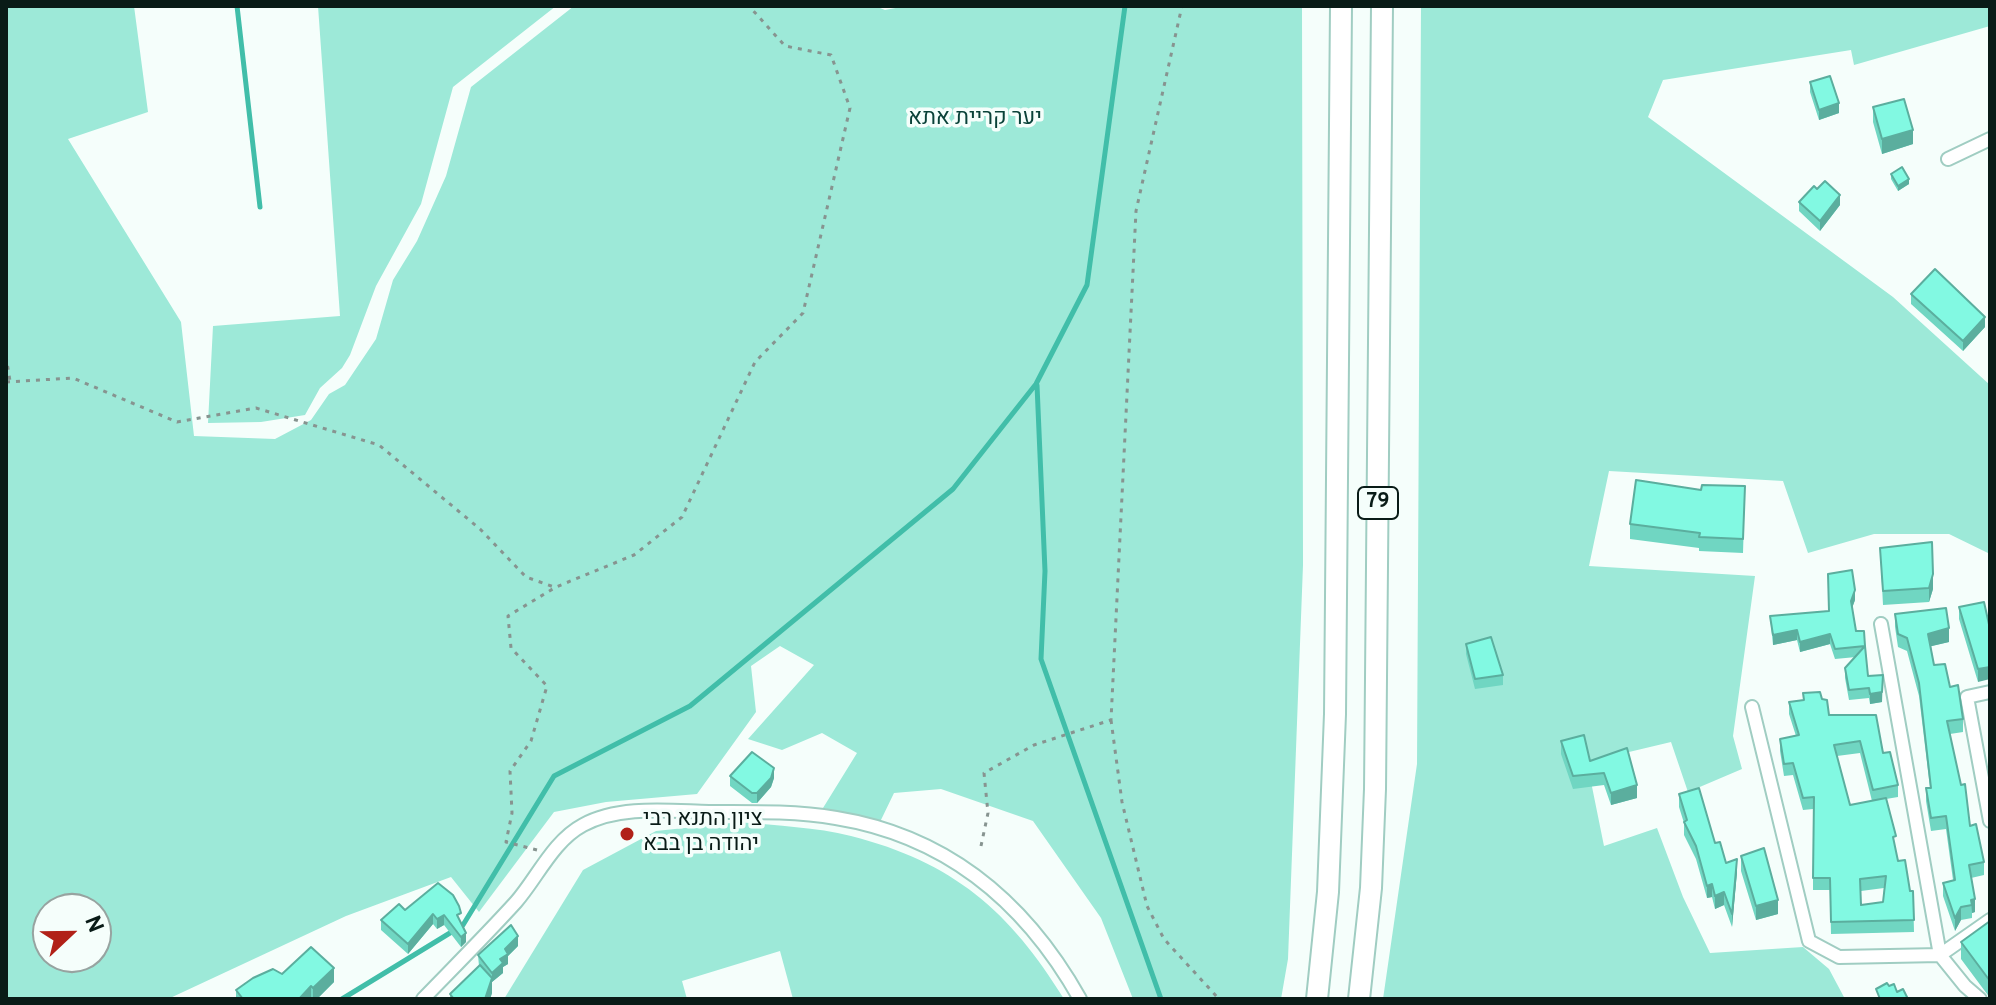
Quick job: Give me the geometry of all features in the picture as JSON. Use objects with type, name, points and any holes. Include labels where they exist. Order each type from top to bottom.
[{"type":"highway","name":"79","points":[[1317,999],[1329,877],[1335,714],[1341,6]]},
{"type":"highway","name":"79","points":[[1359,999],[1371,888],[1375,789],[1382,6]]},
{"type":"street","points":[[1948,159],[1990,139]]},
{"type":"street","points":[[1881,624],[1940,955],[1980,999]]},
{"type":"street","points":[[1990,692],[1967,697],[1990,821]]},
{"type":"street","points":[[1752,707],[1809,941],[1839,957],[1940,955],[1990,920]]},
{"type":"street","points":[[423,999],[517,901],[553,853],[584,824],[648,811],[834,817],[884,828],[943,854],[999,892],[1027,920],[1080,999]]},
{"type":"path","points":[[553,853],[506,842],[512,813],[510,771],[531,741],[547,686],[511,648],[508,616],[556,587],[634,555],[682,517],[755,362],[803,313],[850,108],[831,55],[785,46],[749,6]]},
{"type":"path","points":[[1182,6],[1136,211],[1111,720],[1122,802],[1147,906],[1164,939],[1219,999]]},
{"type":"path","points":[[6,356],[8,382],[73,378],[177,422],[256,408],[379,445],[480,529],[526,577],[556,587]]},
{"type":"path","points":[[981,846],[988,813],[984,773],[1034,745],[1111,720]]},
{"type":"green space","name":"יער קריית אתא","points":[[6,6],[134,6],[148,112],[68,139],[181,322],[194,436],[275,439],[311,420],[329,394],[345,385],[376,339],[393,280],[417,241],[446,176],[471,87],[574,6],[875,6],[885,10],[906,6],[1302,6],[1303,565],[1288,959],[1281,999],[1133,999],[1101,918],[1033,821],[941,789],[894,793],[880,822],[823,808],[857,753],[822,733],[782,750],[748,739],[814,665],[780,646],[751,666],[756,712],[697,794],[606,802],[554,812],[479,912],[451,877],[346,916],[168,999],[6,999]]},
{"type":"green space","points":[[318,6],[556,6],[453,87],[421,204],[376,286],[350,355],[342,368],[320,388],[305,415],[261,422],[208,423],[213,326],[340,316]]},
{"type":"green space","points":[[1421,6],[1990,6],[1990,26],[1854,65],[1851,50],[1663,80],[1648,117],[1893,297],[1990,385],[1990,554],[1949,534],[1874,534],[1808,553],[1783,481],[1609,471],[1589,566],[1755,576],[1733,736],[1742,769],[1688,792],[1671,742],[1587,762],[1604,846],[1657,828],[1683,897],[1710,953],[1803,947],[1829,969],[1845,999],[1383,999],[1417,764]]},
{"type":"green space","points":[[741,822],[838,833],[920,860],[976,894],[1000,916],[1044,968],[1064,999],[793,999],[780,951],[682,981],[687,999],[504,999],[583,870],[656,831]]},
{"type":"building","points":[[1830,76],[1839,103],[1819,110],[1810,82]]},
{"type":"building","points":[[1904,99],[1913,130],[1882,139],[1873,107]]},
{"type":"building","points":[[1902,167],[1909,179],[1898,186],[1891,174]]},
{"type":"building","points":[[1825,181],[1840,195],[1820,221],[1799,202],[1814,186],[1817,189]]},
{"type":"building","points":[[1935,269],[1985,317],[1963,341],[1911,294]]},
{"type":"building","points":[[1636,480],[1701,490],[1702,485],[1745,486],[1743,539],[1699,537],[1700,533],[1630,524]]},
{"type":"building","points":[[1932,542],[1933,574],[1929,588],[1883,591],[1880,548]]},
{"type":"building","points":[[1852,570],[1855,590],[1851,601],[1856,631],[1864,631],[1865,646],[1835,649],[1830,634],[1800,642],[1797,630],[1773,635],[1770,616],[1829,611],[1828,574]]},
{"type":"building","points":[[1984,602],[1990,629],[1990,667],[1978,669],[1959,607]]},
{"type":"building","points":[[1946,608],[1949,628],[1928,634],[1934,665],[1945,664],[1950,687],[1958,685],[1963,719],[1947,721],[1961,785],[1965,784],[1970,826],[1976,824],[1984,862],[1969,865],[1975,899],[1971,900],[1972,905],[1961,907],[1955,918],[1943,883],[1955,880],[1946,816],[1931,818],[1926,788],[1931,788],[1919,683],[1907,638],[1898,634],[1895,614]]},
{"type":"building","points":[[1491,637],[1503,675],[1475,679],[1466,644]]},
{"type":"building","points":[[1865,646],[1868,676],[1883,675],[1882,692],[1870,694],[1869,688],[1849,690],[1845,668]]},
{"type":"building","points":[[1820,692],[1822,699],[1827,700],[1829,715],[1876,715],[1883,753],[1890,752],[1898,785],[1873,790],[1860,741],[1834,745],[1850,805],[1886,798],[1896,836],[1893,837],[1898,861],[1905,860],[1910,891],[1913,891],[1914,920],[1831,922],[1830,878],[1813,878],[1814,797],[1803,798],[1793,763],[1784,764],[1780,739],[1799,735],[1789,702],[1804,700],[1803,693]],"holes":[[[1886,876],[1883,902],[1861,905],[1860,879]]]},
{"type":"building","points":[[1584,735],[1590,761],[1627,748],[1637,785],[1611,793],[1604,773],[1573,776],[1561,741]]},
{"type":"building","points":[[752,752],[774,768],[771,778],[757,793],[752,793],[730,776]]},
{"type":"building","points":[[1699,788],[1715,843],[1720,842],[1726,863],[1737,859],[1732,914],[1724,892],[1715,896],[1712,884],[1707,886],[1696,846],[1684,822],[1687,820],[1679,794]]},
{"type":"building","points":[[1764,848],[1778,900],[1756,906],[1741,856]]},
{"type":"building","points":[[438,883],[453,895],[461,913],[457,915],[466,933],[461,937],[444,915],[437,919],[433,914],[408,944],[381,920],[399,904],[405,910]]},
{"type":"building","points":[[1990,921],[1990,981],[1961,942]]},
{"type":"building","points":[[511,925],[518,936],[505,949],[508,954],[500,959],[503,963],[492,973],[478,955]]},
{"type":"building","points":[[311,947],[334,968],[299,999],[243,999],[236,990],[273,969],[282,974]]},
{"type":"building","points":[[480,965],[492,978],[485,999],[454,999],[450,994]]},
{"type":"building","points":[[1887,983],[1889,986],[1894,984],[1897,992],[1903,989],[1908,999],[1880,999],[1876,989]]},
{"type":"waterway","points":[[237,6],[260,207]]},
{"type":"waterway","points":[[342,999],[463,925],[554,776],[690,706],[953,489],[1036,384],[1087,285],[1125,6]]},
{"type":"waterway","points":[[1037,385],[1045,571],[1041,659],[1161,999]]},
{"type":"place","name":"ציון התנא רבי יהודה בן בבא","points":[[627,834]]}]
